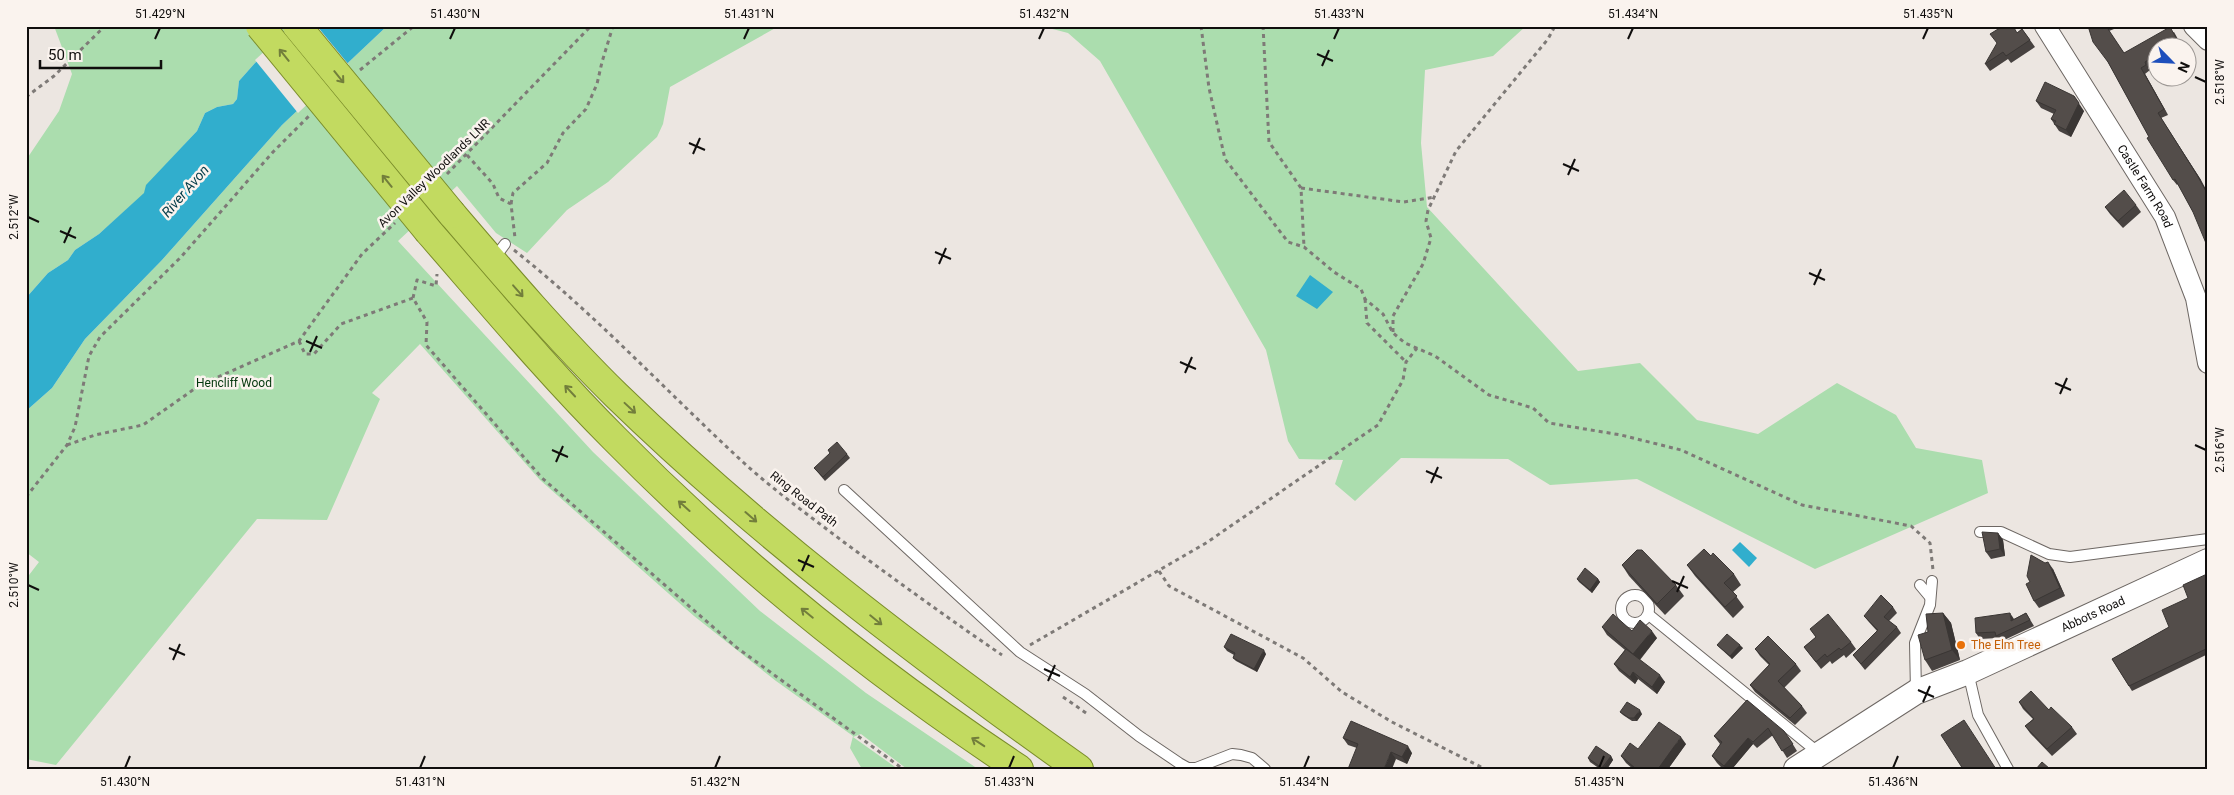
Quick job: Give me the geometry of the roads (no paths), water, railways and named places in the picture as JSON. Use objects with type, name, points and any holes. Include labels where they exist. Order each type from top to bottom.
[{"type":"highway","points":[[260,26],[429,232],[524,342],[614,438],[678,501],[773,586],[894,682],[1019,769]]},
{"type":"highway","points":[[298,26],[452,214],[503,251],[546,323],[590,369],[696,470],[798,557],[909,646],[1079,769]]},
{"type":"street","name":"Castle Farm Road","points":[[2045,26],[2165,217],[2196,298],[2208,363]]},
{"type":"street","points":[[2194,26],[2208,40]]},
{"type":"street","name":"Abbots Road","points":[[1796,769],[1916,692],[1968,672],[2208,561]]},
{"type":"lane","points":[[844,490],[1020,652],[1085,694],[1139,736],[1188,768],[1204,766],[1232,754],[1252,758],[1265,769]]},
{"type":"lane","points":[[1980,532],[2002,532],[2050,554],[2070,557],[2208,539]]},
{"type":"lane","points":[[1916,692],[1915,643],[1930,605],[1932,581]]},
{"type":"lane","points":[[1920,585],[1930,597]]},
{"type":"lane","points":[[1648,614],[1820,754]]},
{"type":"lane","points":[[1968,672],[1978,715],[2008,769]]},
{"type":"water","name":"River Avon","points":[[296,26],[387,26],[282,125],[162,260],[85,339],[52,388],[26,411],[26,298],[48,273],[68,260],[75,250],[99,234],[144,193],[146,185],[197,131],[205,113],[217,107],[233,104],[237,99],[239,81],[255,63]]},
{"type":"water","points":[[1310,275],[1333,292],[1317,309],[1296,296]]},
{"type":"water","points":[[1740,542],[1757,558],[1749,567],[1732,550]]},
{"type":"place","name":"The Elm Tree","points":[[1961,645]]},
{"type":"park label","name":"Hencliff Wood","points":[[234,383]]}]
